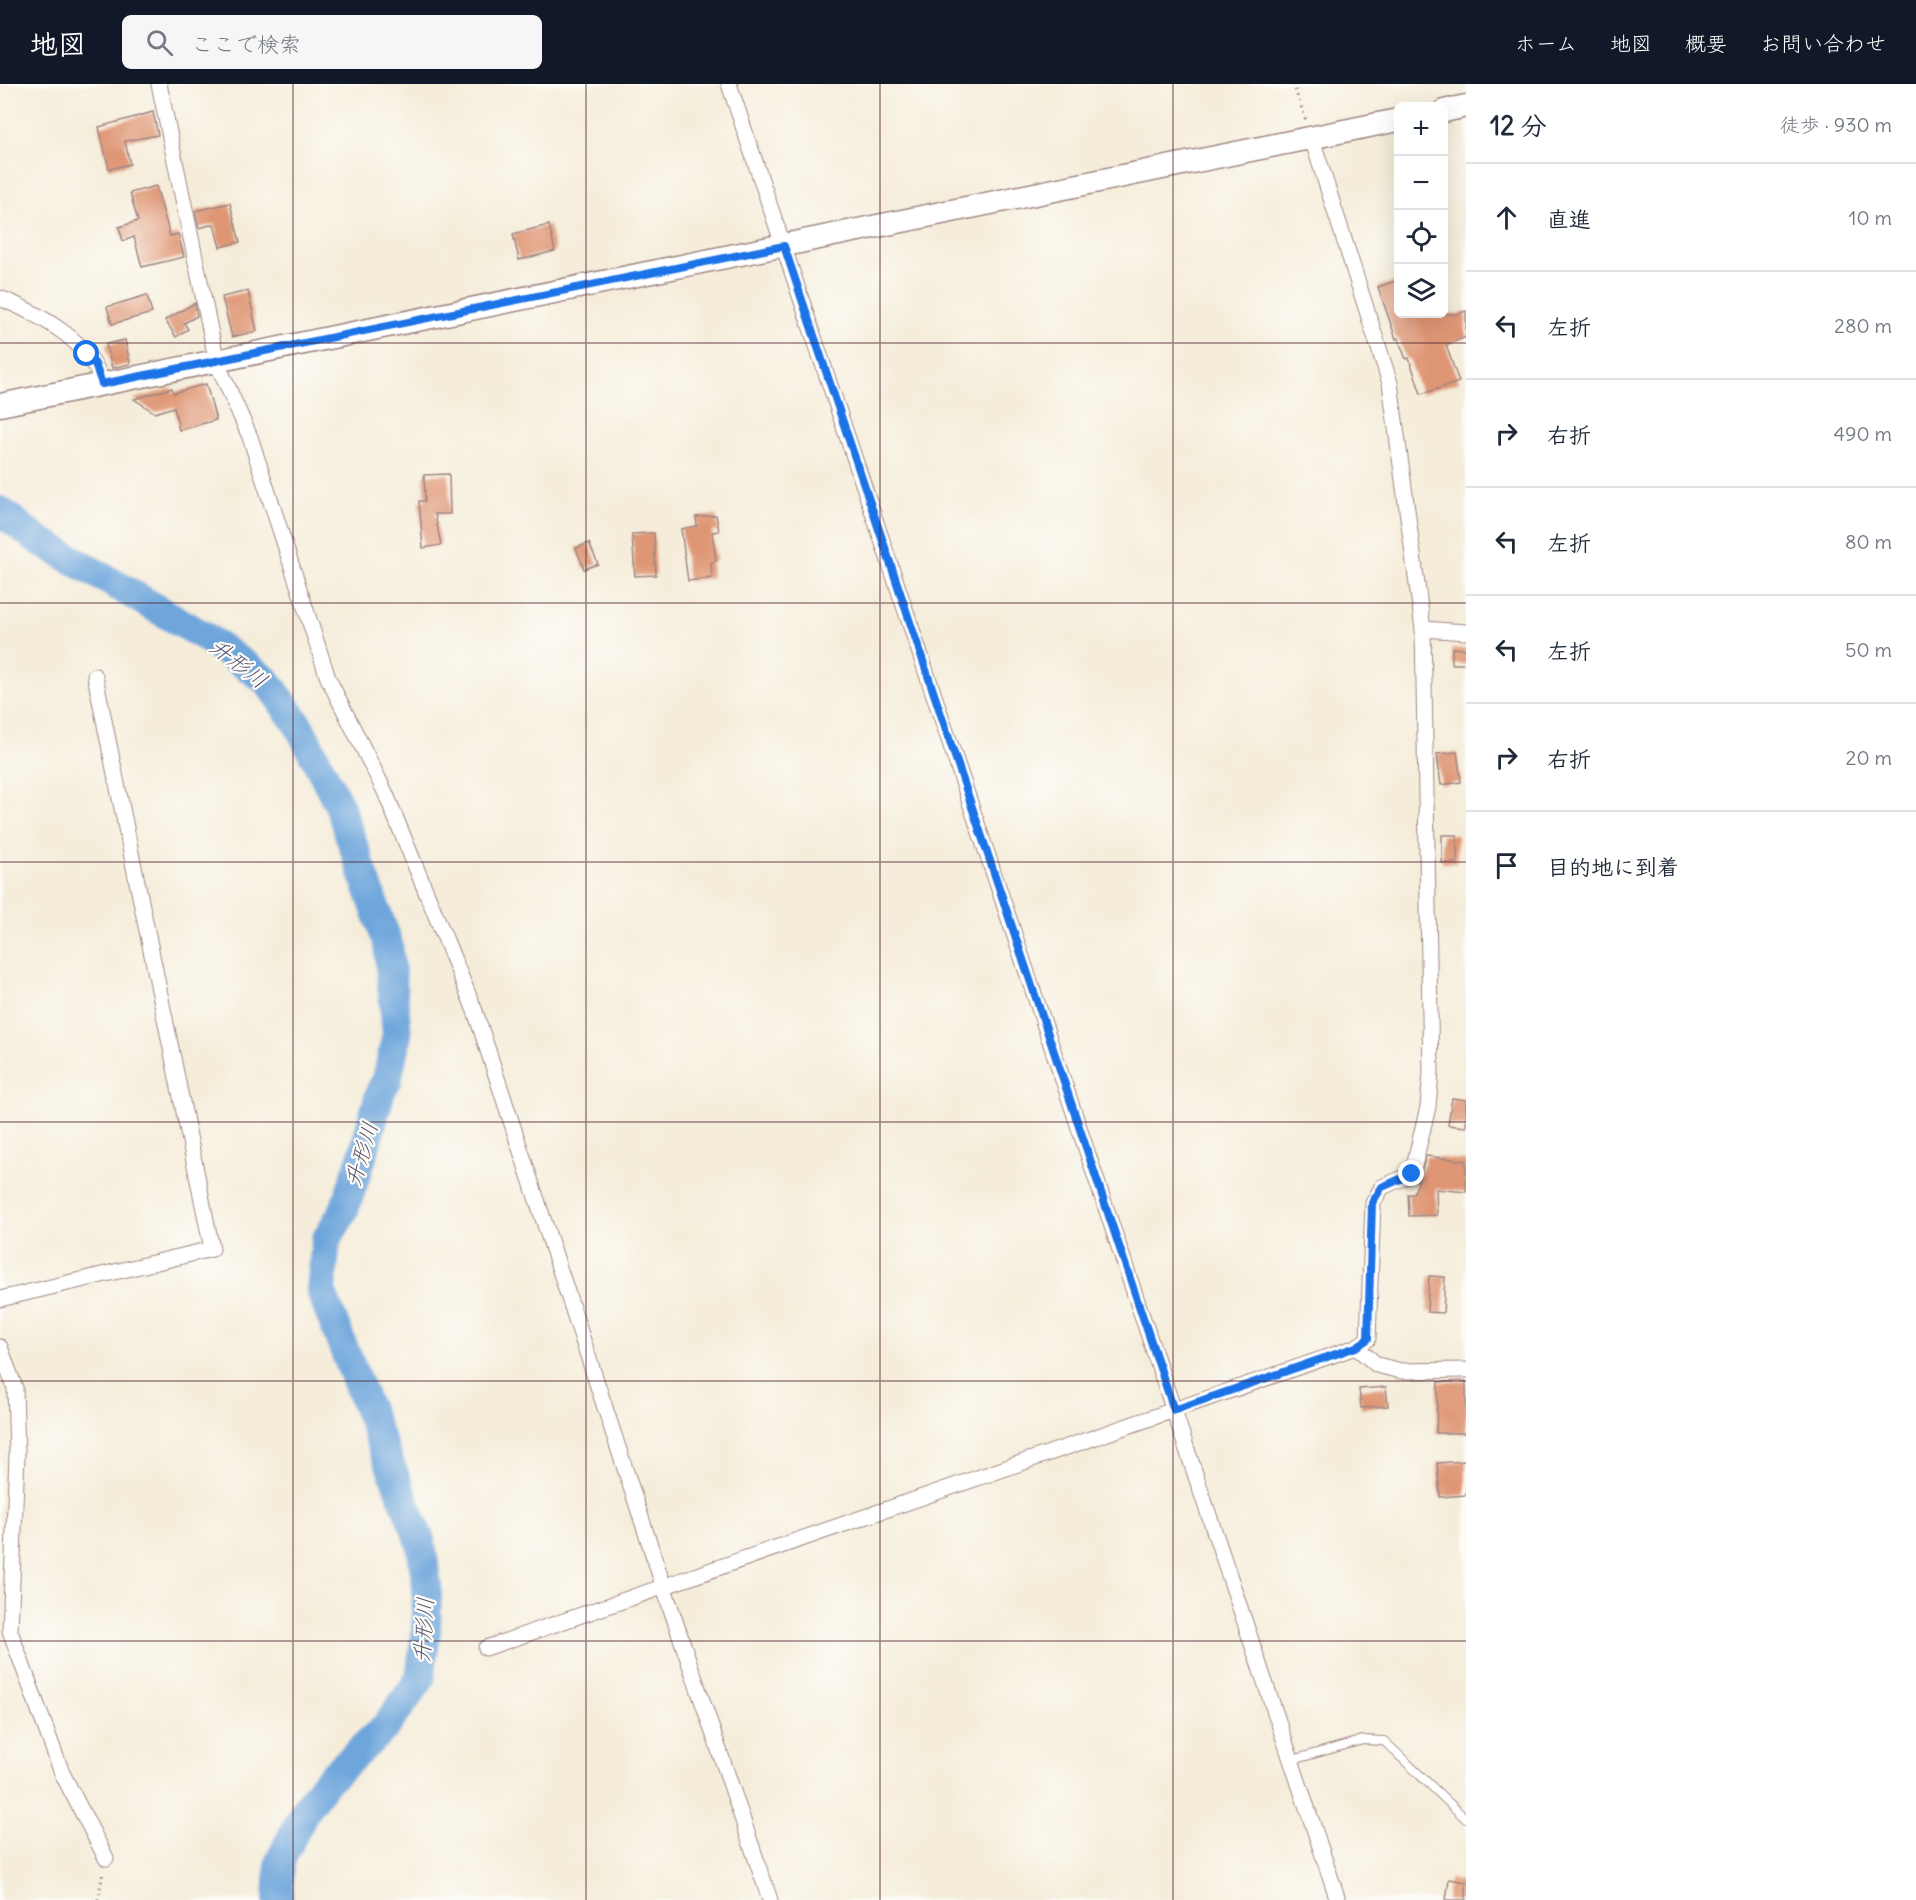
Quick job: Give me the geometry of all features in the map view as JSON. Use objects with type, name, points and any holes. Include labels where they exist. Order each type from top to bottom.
[{"type":"street","points":[[159,84],[217,363],[250,437],[325,670],[385,792],[475,1011],[663,1587],[770,1900]]},
{"type":"street","points":[[729,84],[1338,1900]]},
{"type":"street","points":[[1448,110],[1466,106]]},
{"type":"street","points":[[0,405],[217,363],[1394,121]]},
{"type":"street","points":[[486,1648],[1356,1347],[1368,1339],[1372,1203],[1382,1187],[1412,1174],[1428,1107],[1431,1072],[1423,629],[1390,383],[1312,139]]},
{"type":"street","points":[[0,298],[74,342],[95,364],[102,384]]},
{"type":"street","points":[[1423,629],[1466,632]]},
{"type":"street","points":[[0,1299],[212,1249],[95,676]]},
{"type":"street","points":[[0,1347],[15,1389],[17,1455],[10,1631],[62,1773],[106,1858]]},
{"type":"street","points":[[1356,1347],[1377,1365],[1401,1371],[1466,1370]]},
{"type":"lane","points":[[1292,1760],[1363,1740],[1384,1741],[1466,1820]]},
{"type":"path","points":[[1293,84],[1312,139]]},
{"type":"path","points":[[98,1900],[106,1858]]},
{"type":"building","points":[[153,112],[158,135],[125,141],[130,164],[109,169],[99,127]]},
{"type":"building","points":[[156,186],[170,236],[178,234],[184,257],[142,267],[134,237],[123,241],[119,227],[138,221],[130,193]]},
{"type":"building","points":[[230,203],[240,242],[220,247],[214,224],[199,228],[195,211]]},
{"type":"building","points":[[549,225],[555,251],[519,260],[513,234]]},
{"type":"building","points":[[1394,281],[1394,318],[1448,318],[1448,314],[1466,311],[1466,337],[1446,345],[1459,382],[1421,394],[1409,358],[1406,359],[1398,338],[1396,339],[1378,287]]},
{"type":"building","points":[[248,291],[257,331],[232,337],[222,297]]},
{"type":"building","points":[[147,295],[152,313],[112,324],[107,307]]},
{"type":"building","points":[[195,303],[197,316],[184,323],[188,329],[176,337],[165,320]]},
{"type":"building","points":[[125,340],[130,364],[112,368],[106,344]]},
{"type":"building","points":[[206,384],[216,420],[179,430],[174,407],[155,413],[134,399],[172,388],[173,393]]},
{"type":"building","points":[[449,474],[450,514],[435,514],[441,545],[423,548],[419,501],[425,501],[424,475]]},
{"type":"building","points":[[716,515],[719,531],[712,532],[716,561],[711,563],[712,578],[688,581],[681,529],[697,526],[696,517]]},
{"type":"building","points":[[654,533],[656,575],[635,576],[632,534]]},
{"type":"building","points":[[589,543],[598,564],[584,569],[576,548]]},
{"type":"building","points":[[1452,648],[1466,649],[1466,664],[1452,664]]},
{"type":"building","points":[[1457,752],[1461,782],[1441,785],[1437,754]]},
{"type":"building","points":[[1442,835],[1457,835],[1457,863],[1442,863]]},
{"type":"building","points":[[1452,1098],[1466,1100],[1466,1127],[1448,1125]]},
{"type":"building","points":[[1426,1156],[1466,1161],[1466,1192],[1436,1189],[1437,1215],[1409,1216],[1408,1194],[1414,1194]]},
{"type":"building","points":[[1429,1276],[1445,1277],[1443,1313],[1427,1312]]},
{"type":"building","points":[[1466,1381],[1466,1433],[1436,1433],[1438,1382]]},
{"type":"building","points":[[1386,1387],[1388,1406],[1361,1408],[1359,1389]]},
{"type":"building","points":[[1466,1461],[1466,1495],[1440,1497],[1437,1463]]},
{"type":"building","points":[[1449,1879],[1466,1882],[1466,1900],[1446,1900]]},
{"type":"waterway","name":"升形川","points":[[0,511],[37,539],[204,636],[267,681],[299,726],[339,805],[388,944],[397,1034],[387,1080],[381,1090],[344,1210],[326,1240],[321,1291],[421,1543],[427,1587],[426,1632],[420,1679],[386,1726],[325,1783],[306,1808],[280,1861],[278,1900]]},
{"type":"route","points":[[87,354],[95,364],[102,384],[217,363],[784,246],[1174,1410],[1356,1347],[1368,1339],[1372,1203],[1382,1187],[1412,1174]]}]
